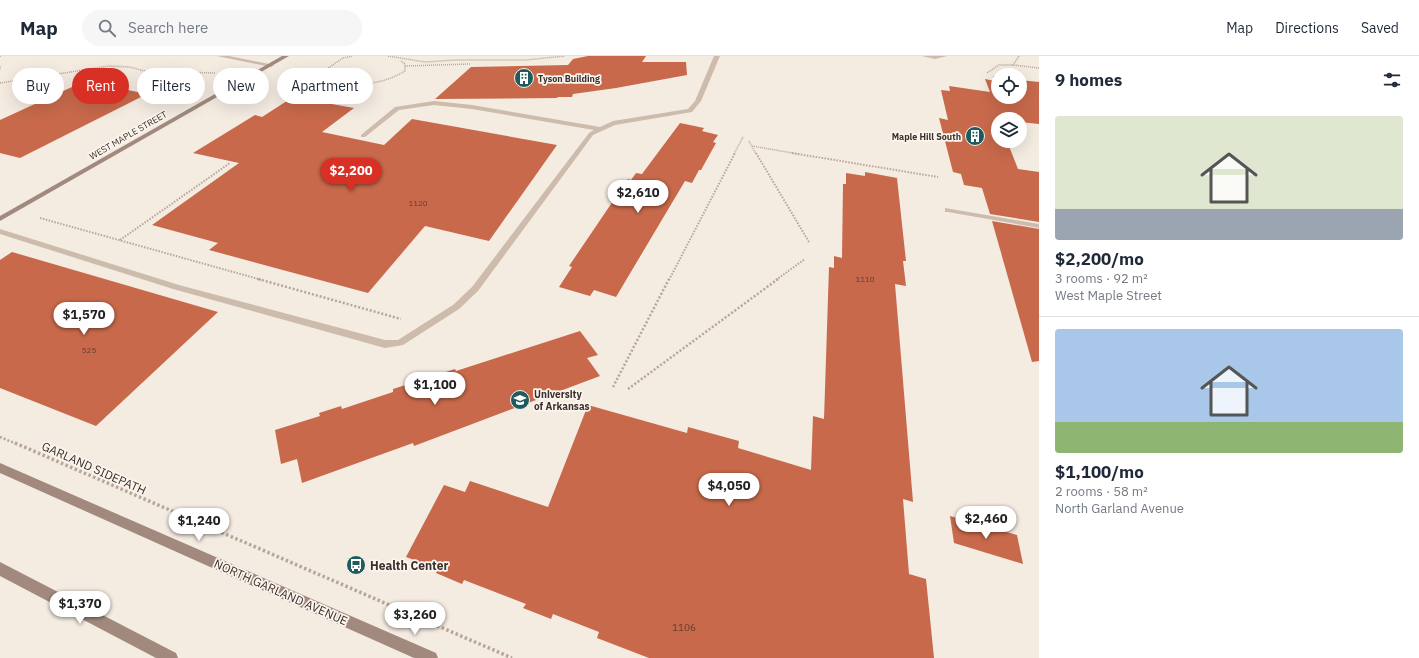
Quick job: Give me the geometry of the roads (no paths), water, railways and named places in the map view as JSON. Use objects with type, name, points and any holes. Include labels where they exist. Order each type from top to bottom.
[{"type":"main road","name":"WEST MAPLE STREET","points":[[0,219],[286,56]]},
{"type":"main road","name":"NORTH GARLAND AVENUE","points":[[0,468],[431,658]]},
{"type":"main road","points":[[0,569],[172,658]]},
{"type":"street","points":[[220,56],[271,65]]},
{"type":"street","points":[[0,231],[176,287],[385,344],[400,343],[456,307],[475,289],[591,134],[613,123],[690,111],[698,101],[717,56]]},
{"type":"street","points":[[925,56],[935,58],[944,56]]},
{"type":"street","points":[[363,136],[397,108],[434,103],[472,107],[600,129]]},
{"type":"street","points":[[948,210],[1039,226]]},
{"type":"place","name":"Tyson Building","points":[[524,78]]},
{"type":"place","name":"Maple Hill South","points":[[975,136]]},
{"type":"place","name":"University of Arkansas","points":[[520,400]]},
{"type":"place","name":"Health Center","points":[[356,565]]}]
